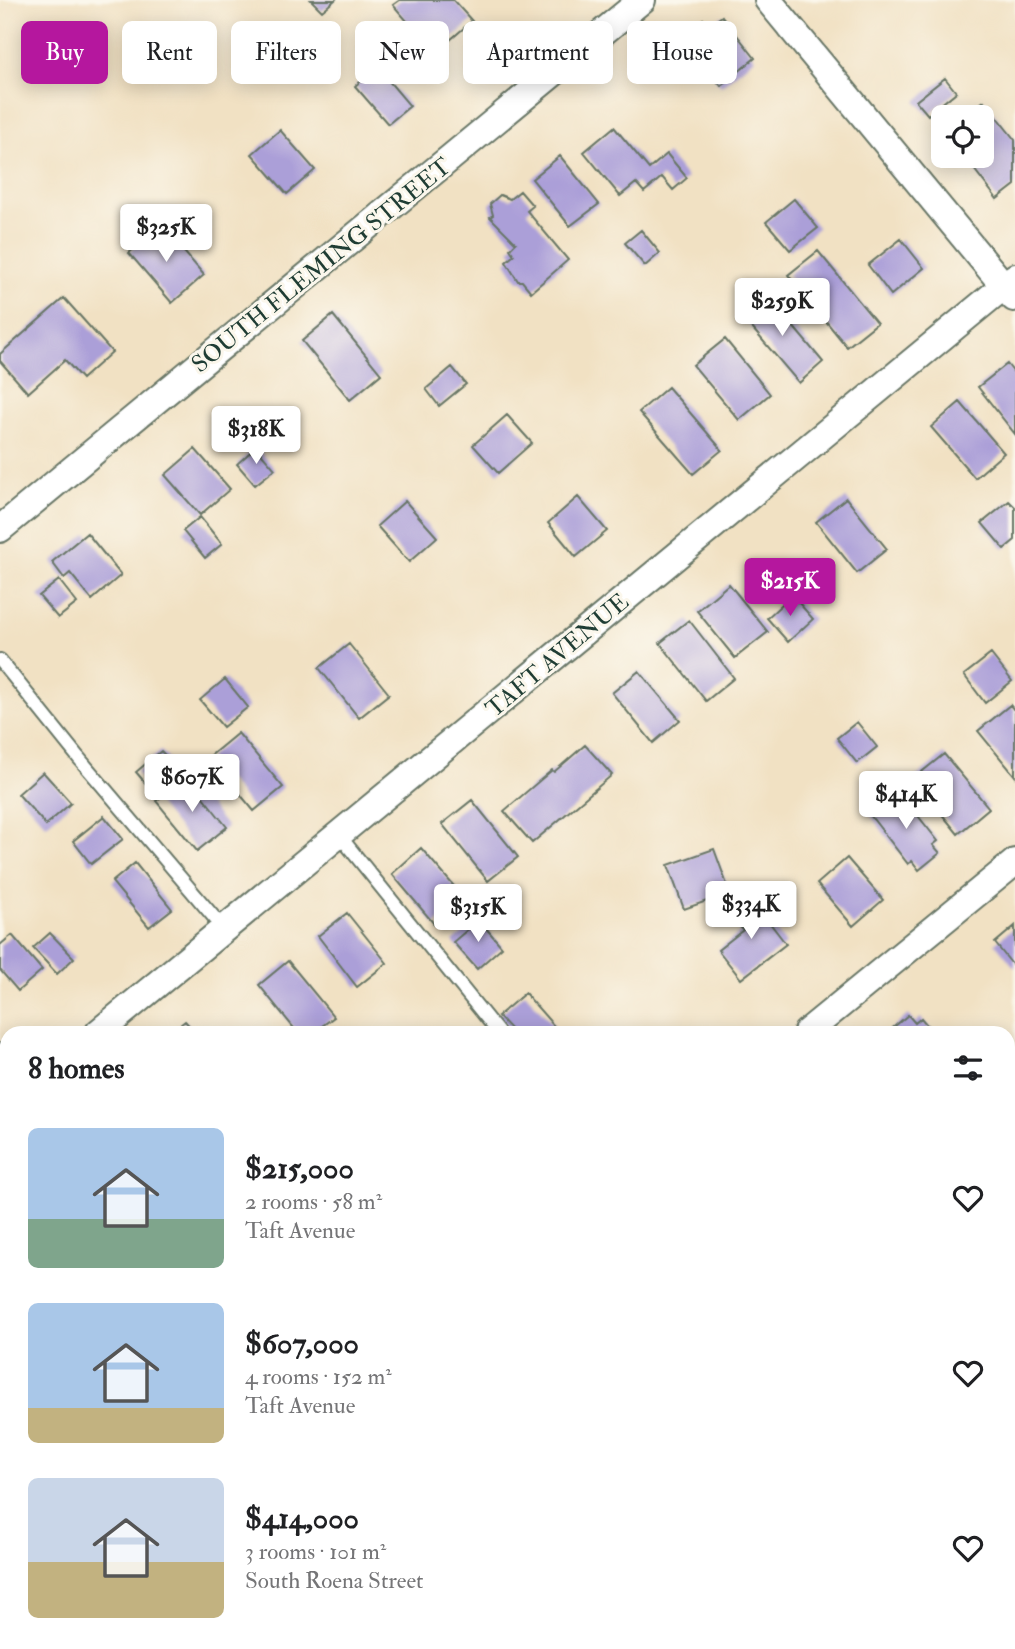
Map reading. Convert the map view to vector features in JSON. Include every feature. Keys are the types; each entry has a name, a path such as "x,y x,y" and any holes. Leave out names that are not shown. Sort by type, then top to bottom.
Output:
{"street":[{"name":"SOUTH FLEMING STREET","path":"0,529 642,0"},
{"path":"768,0 1011,288"},
{"name":"TAFT AVENUE","path":"106,1026 1011,288"},
{"path":"814,1026 1015,862"}],"lane":[{"path":"0,660 78,757 224,929"},
{"path":"339,835 493,1026"}],"building":[{"path":"311,0 335,0 322,11"},
{"path":"400,0 453,0 472,21 463,21 463,29 449,41 449,21 407,21 393,5"},
{"path":"737,35 755,58 737,73"},
{"path":"945,78 956,92 940,105 931,105 931,113 928,115 916,101"},
{"path":"391,84 410,106 388,124 355,86"},
{"path":"994,114 1015,140 1015,185 997,199 974,169 994,168"},
{"path":"614,127 649,169 667,154 687,178 673,190 662,177 644,192 636,183 620,196 584,152"},
{"path":"280,130 315,170 287,194 252,154"},
{"path":"560,156 599,204 570,226 532,179"},
{"path":"520,191 533,206 527,211 568,260 531,292 522,281 518,281 506,262 514,255 510,249 516,243 490,217 493,215 490,204 500,195 510,199"},
{"path":"794,199 818,228 790,250 766,222"},
{"path":"161,225 204,275 172,303 129,253"},
{"path":"641,230 660,253 645,266 625,243"},
{"path":"901,239 924,268 891,295 868,265"},
{"path":"818,251 877,323 847,347 788,275"},
{"path":"766,294 823,362 799,383 741,315"},
{"path":"64,298 112,352 82,379 65,360 28,393 0,361 0,354"},
{"path":"333,315 381,374 350,400 302,341"},
{"path":"725,339 770,394 739,420 693,365"},
{"path":"1007,364 1015,374 1015,434 978,387"},
{"path":"452,367 466,384 439,406 426,389"},
{"path":"668,387 722,450 693,474 639,412"},
{"path":"960,402 1004,453 975,478 931,427"},
{"path":"507,415 532,443 498,473 473,445"},
{"path":"256,447 275,469 255,485 237,464"},
{"path":"195,449 230,489 200,515 165,475"},
{"path":"578,497 607,531 576,557 548,523"},
{"path":"846,498 887,549 857,573 816,522"},
{"path":"405,501 437,537 409,562 377,526"},
{"path":"1009,501 1015,507 1015,540 1004,549 982,523"},
{"path":"200,517 222,544 205,558 183,531"},
{"path":"87,533 121,575 92,600 70,573 64,578 52,562"},
{"path":"59,580 77,603 58,618 39,596"},
{"path":"729,584 768,632 735,658 697,611"},
{"path":"792,595 813,619 788,642 767,618"},
{"path":"689,620 734,678 706,701 660,643"},
{"path":"349,644 389,694 359,718 319,668"},
{"path":"991,654 1012,681 985,703 964,675"},
{"path":"639,671 680,720 653,743 612,693"},
{"path":"225,679 248,707 223,727 200,700"},
{"path":"1010,705 1015,711 1015,776 978,731"},
{"path":"857,722 877,747 857,763 837,738"},
{"path":"238,733 283,787 254,811 209,757"},
{"path":"585,745 612,775 532,843 504,811"},
{"path":"161,751 179,770 153,792 136,772"},
{"path":"944,754 989,808 958,834 913,779"},
{"path":"43,772 71,803 46,825 18,794"},
{"path":"187,777 227,827 197,851 156,801"},
{"path":"899,792 938,841 933,845 940,853 919,870 912,861 908,864 870,815"},
{"path":"472,800 518,857 488,881 442,824"},
{"path":"104,816 123,839 91,864 73,841"},
{"path":"421,848 465,899 435,925 392,874"},
{"path":"714,849 730,893 684,909 668,865"},
{"path":"847,858 883,900 853,926 817,884"},
{"path":"135,863 172,909 149,927 112,882"},
{"path":"753,901 786,944 741,979 718,950 743,930 732,917"},
{"path":"347,913 387,963 357,987 318,936"},
{"path":"479,920 502,947 477,969 453,942"},
{"path":"1015,926 1015,968 995,943"},
{"path":"50,933 74,958 57,974 33,948"},
{"path":"12,935 42,970 18,991 0,970 0,945"},
{"path":"288,961 334,1017 322,1026 292,1026 259,985"},
{"path":"525,993 554,1026 507,1026 498,1016"},
{"path":"908,1015 915,1023 921,1018 928,1026 895,1026"}]}
